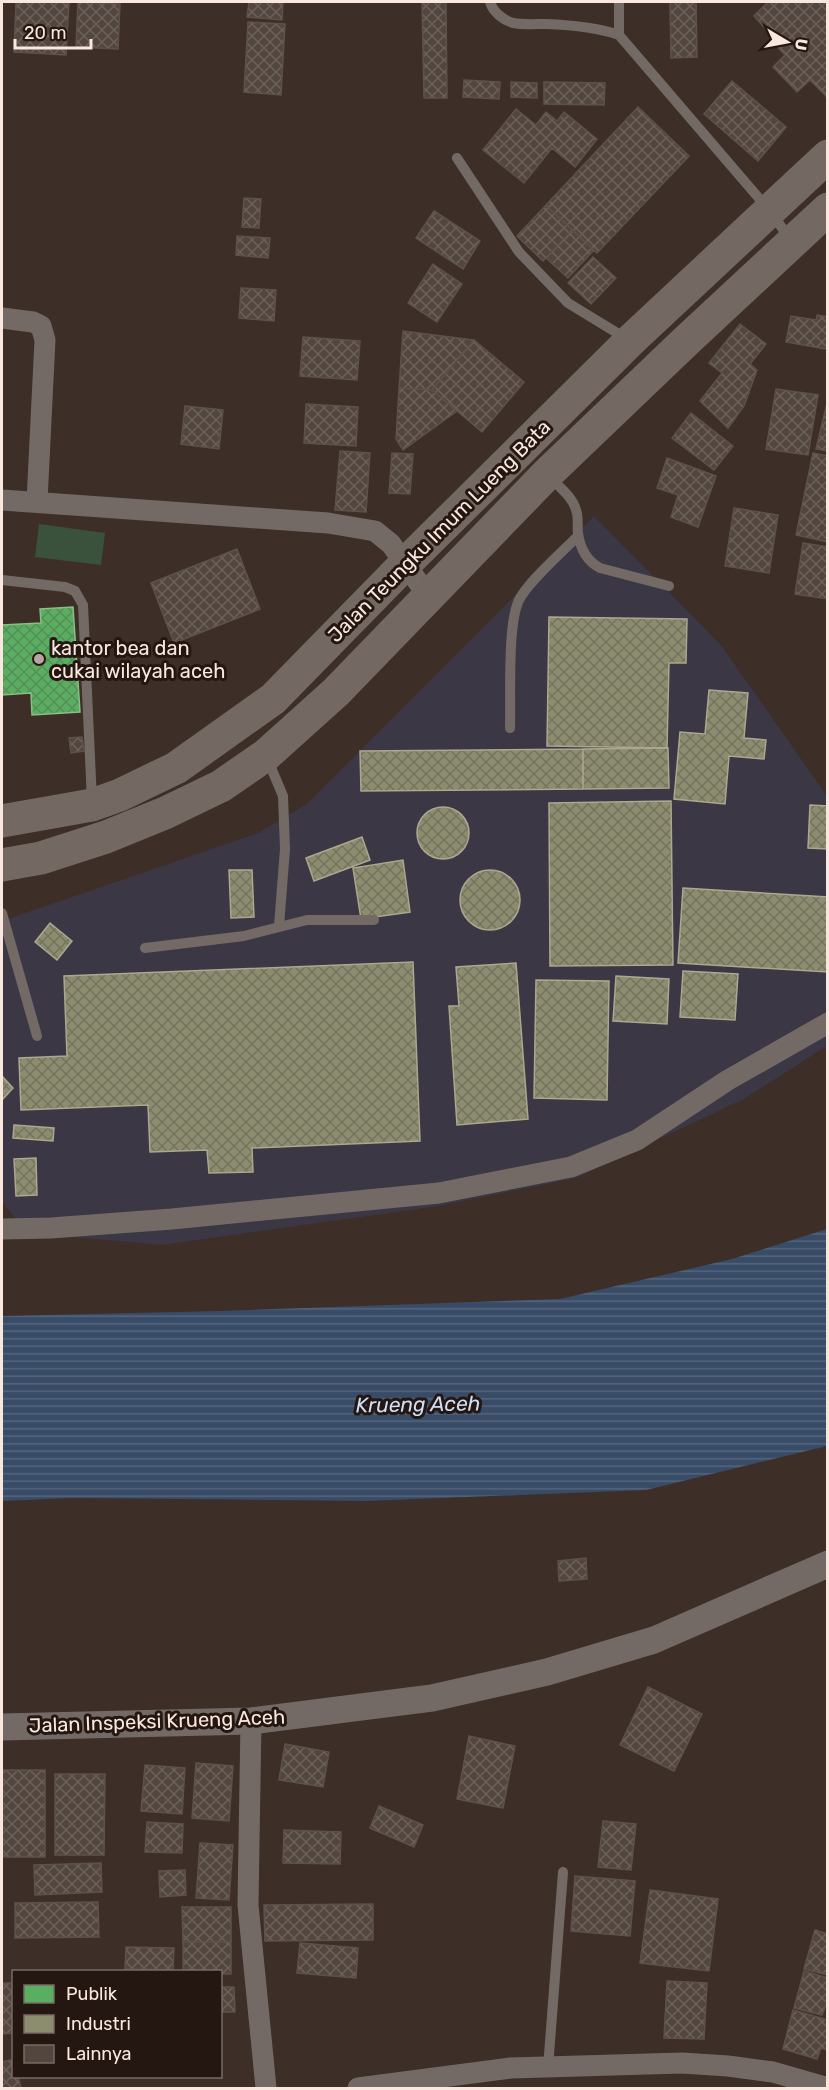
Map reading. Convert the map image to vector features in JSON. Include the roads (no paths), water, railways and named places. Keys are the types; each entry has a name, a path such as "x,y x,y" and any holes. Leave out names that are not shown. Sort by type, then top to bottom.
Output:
{"highway":[{"name":"Jalan Teungku Imum Lueng Bata","path":"2,821 92,805 120,795 176,768 273,699 406,563 630,341 828,156"},
{"name":"Jalan Teungku Imum Lueng Bata","path":"2,865 41,858 106,837 165,813 221,786 266,755 336,692 547,474 828,209"}],"street":[{"path":"2,318 33,322 41,326 45,340 37,501"},
{"path":"2,500 328,522 375,531 391,544 428,596"},
{"path":"2,1229 51,1228 172,1219 439,1193 571,1167 637,1140 728,1080 828,1023"},
{"name":"Jalan Inspeksi Krueng Aceh","path":"2,1727 251,1721 432,1698 547,1672 654,1640 828,1564"},
{"path":"251,1721 248,1905 266,2088"},
{"path":"358,2088 511,2068 682,2063 773,2072 828,2088"}],"lane":[{"path":"490,2 492,8 502,18 514,23 575,25 619,35 769,210 792,242"},
{"path":"619,2 619,35"},
{"path":"457,158 519,252 568,303 630,341"},
{"path":"547,474 572,501 577,510 578,536 586,558 600,568 669,586"},
{"path":"510,728 512,632 516,609 526,590 578,536"},
{"path":"2,580 65,587 75,591 83,604 92,805"},
{"path":"266,755 283,796 285,849 279,926"},
{"path":"2,914 37,1036"},
{"path":"146,948 244,936 307,920 374,920"},
{"path":"548,2068 563,1872"}],"water":[{"name":"Krueng Aceh","path":"827,1229 827,1446 646,1490 367,1501 72,1498 2,1501 2,1316 560,1299 732,1259"}],"place":[{"name":"kantor bea dan cukai wilayah aceh","path":"39,659"}]}
